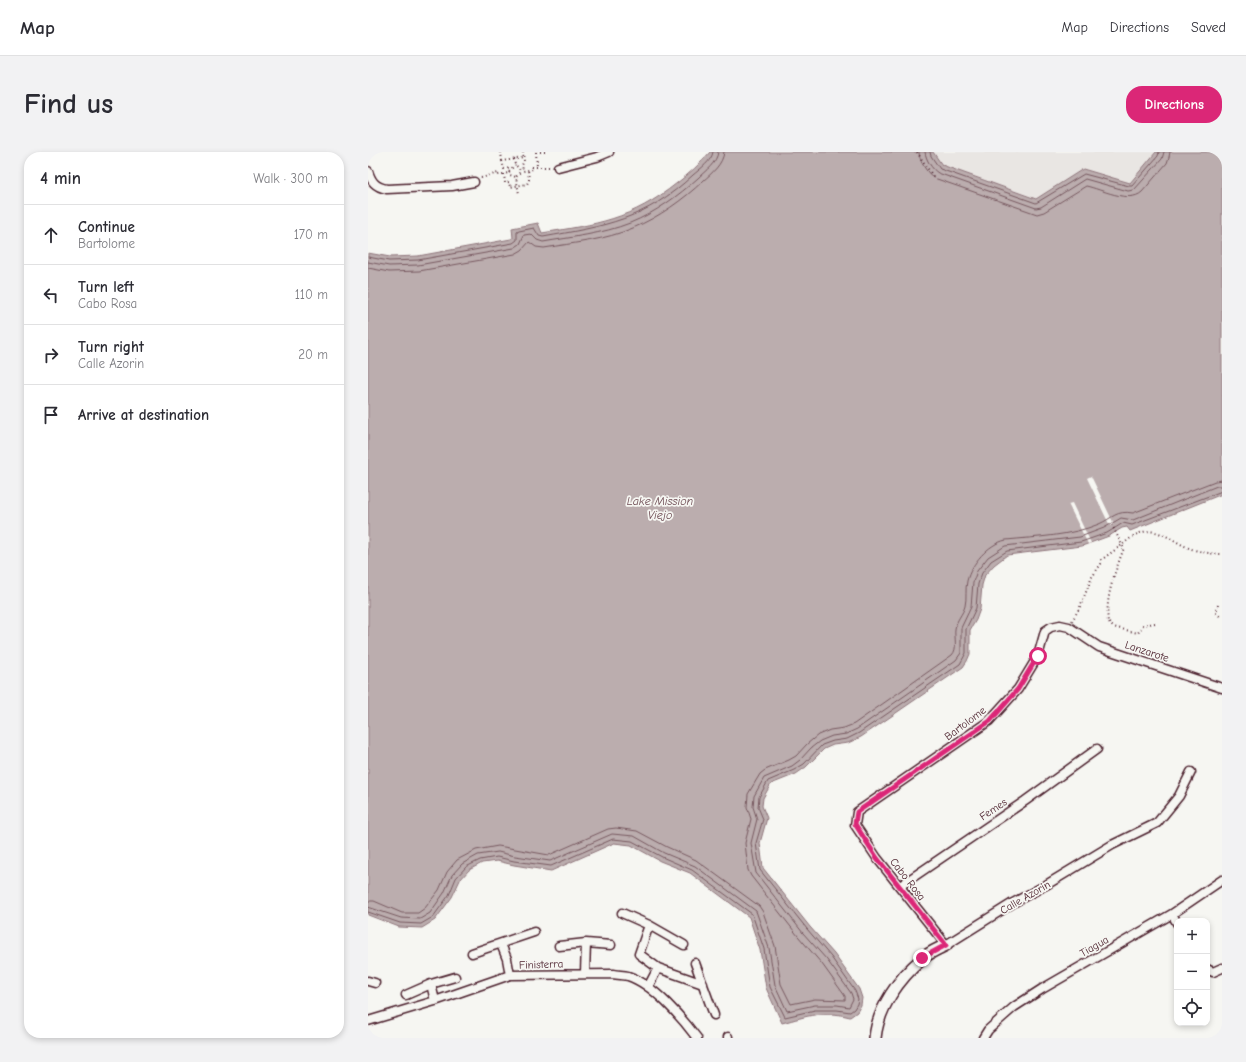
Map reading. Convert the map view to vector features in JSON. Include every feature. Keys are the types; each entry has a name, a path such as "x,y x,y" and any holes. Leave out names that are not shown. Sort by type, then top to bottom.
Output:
{"street":[{"path":"558,167 597,157 609,152"},
{"path":"368,171 373,183 387,189 452,186 474,182"},
{"name":"Bartolome","path":"855,824 857,812 990,721 1018,689 1034,663 1038,656 1045,631 1051,627 1060,625 1069,627"},
{"name":"Lanzarote","path":"1069,627 1099,647 1222,688"},
{"name":"Femes","path":"900,886 1025,801 1097,749"},
{"name":"Calle Azorin","path":"875,1038 877,1027 888,1001 900,982 922,958 1112,845 1157,823 1179,796 1191,772"},
{"name":"Cabo Rosa","path":"855,824 877,858 946,945"},
{"name":"Tiagua","path":"983,1038 988,1030 1014,1008 1042,989 1172,914 1222,880"},
{"path":"622,913 649,925 684,945"},
{"path":"1172,914 1174,918"},
{"path":"649,925 639,954 658,968 703,984"},
{"path":"472,953 534,932"},
{"path":"585,973 586,943"},
{"path":"559,946 586,943 611,945"},
{"path":"501,944 507,959 510,975"},
{"path":"695,963 714,1014"},
{"path":"648,987 658,968"},
{"path":"1210,970 1213,972 1222,968"},
{"name":"Finisterra","path":"368,1021 435,1001 510,975 585,973 613,974 630,976 648,987 670,1006 697,1038"},
{"path":"406,995 431,984 455,977"},
{"path":"431,984 435,1001"}],"path":[{"path":"501,152 504,168 508,168 510,175 516,177"},
{"path":"522,171 524,161 523,152"},
{"path":"536,152 537,167"},
{"path":"540,152 548,153"},
{"path":"917,152 934,178"},
{"path":"502,161 524,158"},
{"path":"514,159 515,165 522,171"},
{"path":"474,182 490,174 498,173 498,175 509,172 515,165"},
{"path":"516,177 522,171 533,170 532,167 558,167"},
{"path":"504,174 505,183 510,182 510,187 527,184 529,180 528,170"},
{"path":"516,177 519,194"},
{"path":"1112,525 1124,548 1109,599 1108,622 1113,627 1138,633 1143,625 1155,623"},
{"path":"1069,627 1080,607 1092,577 1101,564 1101,560 1130,538 1143,532 1153,531 1194,550 1213,554 1222,554"},
{"path":"1218,605 1216,613 1222,618"}],"shaded area":[{"path":"933,152 1156,152 1130,183 1083,169 1037,199 942,165"}],"water":[{"name":"Lake Mission Viejo","path":"710,152 933,152 942,165 1036,199 1083,169 1130,183 1156,152 1222,152 1222,494 1130,531 1127,527 1122,528 1109,536 1082,546 1007,555 994,565 985,575 982,585 980,609 970,630 970,654 963,667 861,737 848,743 833,745 824,749 806,767 796,774 771,784 763,798 762,806 767,818 760,843 763,868 810,927 834,954 859,989 862,998 861,1005 857,1012 850,1017 823,1014 808,1016 782,1023 766,988 760,950 749,917 690,873 660,861 631,845 614,843 551,871 497,861 482,863 469,870 460,880 452,897 435,920 422,928 399,927 368,915 368,253 390,257 418,256 511,239 513,238 512,228 538,223 542,233 597,223 629,213 660,195 681,180"}],"pier":[{"path":"1091,476 1114,524 1110,526 1087,478"},
{"path":"1072,503 1091,543 1088,544 1068,504"}],"route":[{"path":"922,958 946,945 877,858 855,824 857,812 990,721 1018,689 1038,656"}]}
